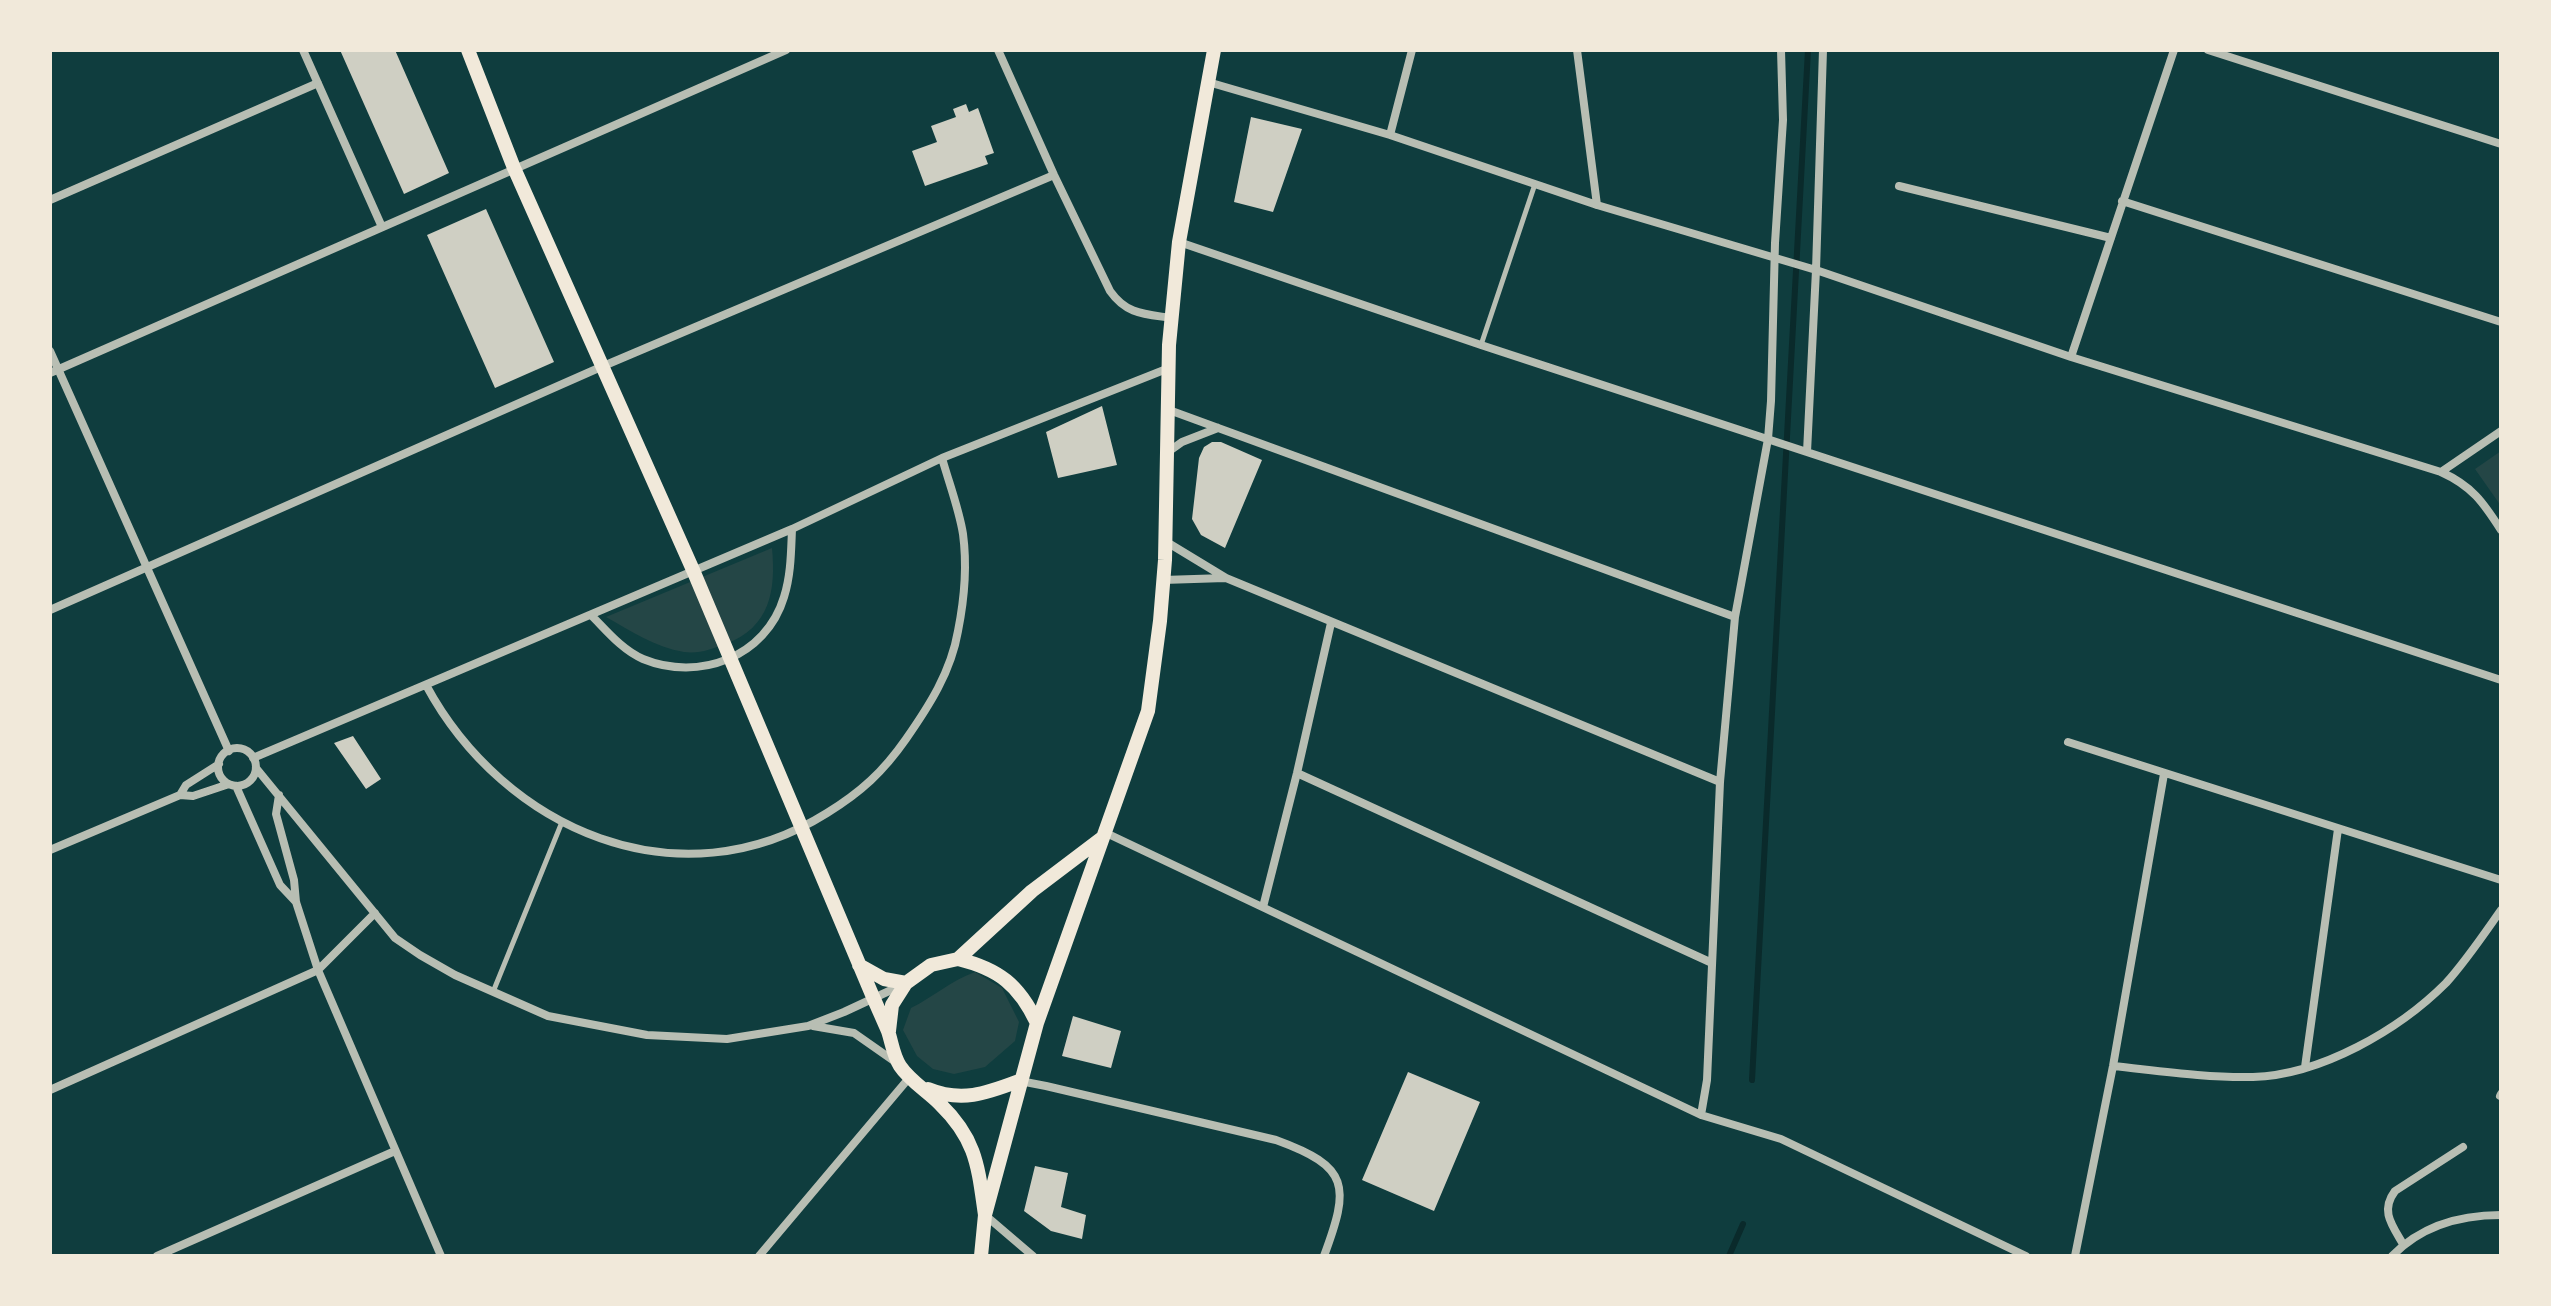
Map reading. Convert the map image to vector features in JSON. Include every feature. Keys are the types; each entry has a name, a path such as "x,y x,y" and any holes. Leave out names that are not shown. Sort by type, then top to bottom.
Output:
{"main road":[{"path":"468,50 514,168 693,570 889,1034 892,1050 899,1065 957,1123 971,1143 978,1166 985,1215"},
{"path":"981,1256 985,1215 1019,1081 1148,711 1163,580 1169,367 1179,242 1214,50"},
{"path":"958,959 1032,891 1103,835"},
{"path":"889,1034 892,1005 906,983 931,965 958,959 998,973 1014,987 1037,1023"},
{"path":"859,965 884,979 906,983"},
{"path":"915,1082 940,1094 961,1097 982,1095 1019,1081"}],"street":[{"path":"303,50 382,227"},
{"path":"54,371 786,50"},
{"path":"998,50 1110,291 1118,302 1137,313 1172,318"},
{"path":"1390,135 1412,50"},
{"path":"1577,50 1597,205"},
{"path":"1701,1115 1707,1080 1720,782 1735,617 1771,440 1775,258 1783,120 1781,50"},
{"path":"1803,450 1816,270 1823,50"},
{"path":"2071,357 2174,50"},
{"path":"2208,50 2501,144"},
{"path":"1208,82 1390,135 1597,205 1816,270 2071,357 2441,472 2468,486 2501,530"},
{"path":"50,200 318,83"},
{"path":"50,610 601,367 1054,175"},
{"path":"1899,186 2111,238"},
{"path":"2122,201 2501,322"},
{"path":"1179,242 1481,345 2501,680"},
{"path":"50,351 54,371 147,567 229,751"},
{"path":"255,763 426,685 792,529 942,458 1169,367"},
{"path":"1169,410 1735,617"},
{"path":"1168,452 1182,442 1218,428"},
{"path":"2441,472 2501,431"},
{"path":"426,685 441,713 490,772 524,800 562,822 597,837 638,849 681,855 732,851 802,829 859,793 888,764 942,686 958,632 964,573 963,534 942,458"},
{"path":"591,615 617,641 641,658 693,669 730,660 761,636 784,598 790,569 792,529"},
{"path":"1165,541 1226,578 1720,782"},
{"path":"1163,580 1226,578"},
{"path":"1263,907 1331,623"},
{"path":"2068,742 2501,880"},
{"path":"296,902 280,885 232,785 221,776 219,764 229,751 242,749 255,763 395,938 455,975 548,1016 647,1035 727,1039 808,1026 906,983"},
{"path":"50,850 180,795 193,796 232,785 242,786 252,779 255,763"},
{"path":"180,795 186,785 219,764"},
{"path":"1297,773 1712,963"},
{"path":"2075,1256 2113,1066 2164,774"},
{"path":"279,795 276,814 294,880 296,902 318,970 441,1256"},
{"path":"2305,1067 2338,829"},
{"path":"1103,835 1263,907 1701,1115 1781,1139 2026,1256"},
{"path":"2113,1066 2201,1076 2256,1077 2305,1067 2371,1040 2416,1009 2447,981 2501,910"},
{"path":"50,1090 318,970 375,913"},
{"path":"808,1026 854,1033 899,1065"},
{"path":"1019,1081 1276,1140 1310,1154 1333,1172 1340,1186 1338,1218 1324,1256"},
{"path":"759,1256 915,1082"},
{"path":"2403,1244 2388,1218 2386,1207 2389,1199 2395,1191 2463,1147"},
{"path":"157,1256 395,1151"},
{"path":"985,1215 1033,1256"},
{"path":"2392,1256 2403,1244 2438,1224 2473,1215 2501,1215"}],"lane":[{"path":"1481,345 1535,184"},
{"path":"493,992 562,822"}],"shaded area":[{"path":"2501,451 2501,506 2475,469"},
{"path":"772,548 773,579 767,606 752,628 726,644 705,651 673,650 606,617"},
{"path":"975,972 1002,988 1019,1022 1015,1041 985,1067 954,1074 933,1069 917,1056 903,1030 911,1008"}],"building":[{"path":"340,50 395,50 449,173 404,194"},
{"path":"966,104 969,112 978,108 994,153 985,156 988,164 925,186 912,151 937,142 931,126 956,117 953,109"},
{"path":"1251,117 1302,129 1273,212 1234,202"},
{"path":"486,209 554,362 495,388 427,235"},
{"path":"1102,406 1117,465 1058,478 1046,432"},
{"path":"1212,442 1221,442 1262,460 1225,548 1201,535 1192,519 1199,458 1204,447"},
{"path":"353,736 381,779 366,789 334,743"},
{"path":"1073,1016 1121,1031 1111,1068 1062,1056"},
{"path":"1408,1072 1480,1102 1434,1211 1362,1180"},
{"path":"1035,1166 1068,1173 1061,1207 1086,1215 1082,1239 1051,1231 1024,1211"}],"waterway":[{"path":"1752,1080 1808,50"},
{"path":"1729,1256 1743,1224"}]}
